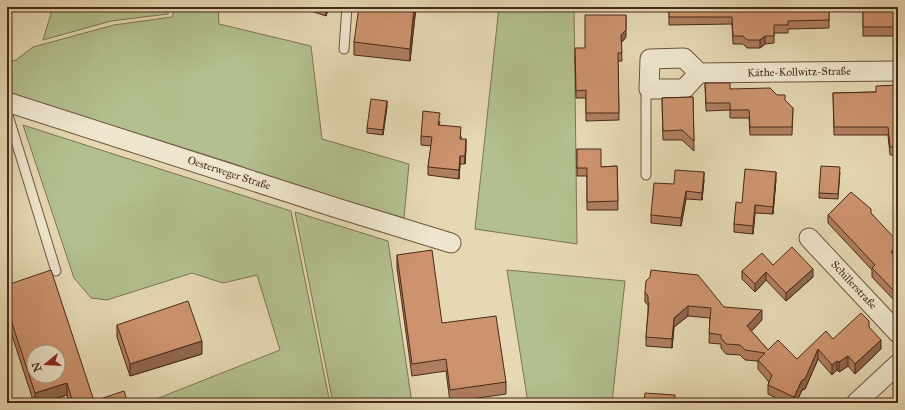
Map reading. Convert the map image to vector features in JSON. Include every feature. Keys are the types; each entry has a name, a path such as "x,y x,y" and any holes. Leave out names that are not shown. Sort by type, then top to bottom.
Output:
{"street":[{"path":"684,58 699,73 684,89 649,89 650,59 684,58"},
{"name":"Käthe-Kollwitz-Straße","path":"699,73 898,71"},
{"name":"Oesterweger Straße","path":"7,102 451,243"},
{"name":"Schillerstraße","path":"809,238 898,332"},
{"path":"856,403 898,364"}],"lane":[{"path":"344,49 347,7"},
{"path":"646,175 646,97 649,89"},
{"path":"7,112 56,271"}],"green space":[{"path":"53,7 169,7 168,14 111,21 43,40"},
{"path":"175,7 218,7 219,24 311,46 322,139 409,164 404,218 291,185 235,164 7,93 7,62 16,60 33,47 114,25 172,17"},
{"path":"499,7 574,7 577,244 475,229"},
{"path":"23,125 291,211 330,403 146,403 280,350 257,275 223,283 192,273 107,300 91,298 74,278"},
{"path":"295,212 388,241 412,403 333,403"},
{"path":"507,270 625,281 612,403 528,403"}],"building":[{"path":"359,7 414,7 410,49 354,42"},
{"path":"669,7 829,7 829,20 788,21 788,25 774,25 774,36 765,36 760,40 747,40 743,36 733,36 732,17 669,17"},
{"path":"863,7 898,7 898,27 863,27"},
{"path":"585,15 626,15 626,30 621,35 622,53 618,53 619,113 586,113 586,90 576,91 575,48 585,48"},
{"path":"705,83 730,83 730,89 770,88 777,95 785,95 785,100 793,108 792,127 750,127 749,110 730,110 730,103 706,103"},
{"path":"898,85 898,147 890,147 888,127 834,127 833,93 876,92 876,86"},
{"path":"693,97 694,141 682,130 663,131 662,98"},
{"path":"371,99 387,101 383,130 367,128"},
{"path":"423,111 440,113 438,125 461,127 460,139 466,139 465,156 460,156 459,170 428,167 432,137 421,136"},
{"path":"577,149 601,149 601,167 617,166 618,201 587,202 587,168 577,168"},
{"path":"821,166 840,167 838,194 819,193"},
{"path":"745,169 776,172 773,207 755,205 753,226 734,224 736,202 742,203"},
{"path":"675,170 704,172 702,193 686,191 681,218 651,215 654,183 674,184"},
{"path":"851,192 871,209 871,213 898,242 898,245 891,252 898,260 898,287 894,291 872,268 875,265 828,215"},
{"path":"792,247 813,269 786,293 766,272 755,284 742,271 762,253 773,265"},
{"path":"432,250 442,323 496,316 506,382 450,390 446,359 412,364 397,255"},
{"path":"51,270 94,401 124,391 128,403 73,403 66,383 66,344 26,344 26,366 7,308 7,285"},
{"path":"651,270 698,275 724,307 762,310 747,326 768,350 778,340 797,359 826,331 833,339 861,313 869,321 869,327 881,340 855,364 848,356 832,365 818,349 805,379 802,380 794,397 768,385 772,375 758,360 765,353 745,350 740,345 726,344 721,338 721,335 709,333 711,308 688,306 674,318 672,339 646,337 649,303 648,296 645,292 646,281 650,277"},
{"path":"188,301 202,341 130,364 117,325"},
{"path":"32,384 64,384 35,393"},
{"path":"645,393 675,395 675,403 644,403"}]}
